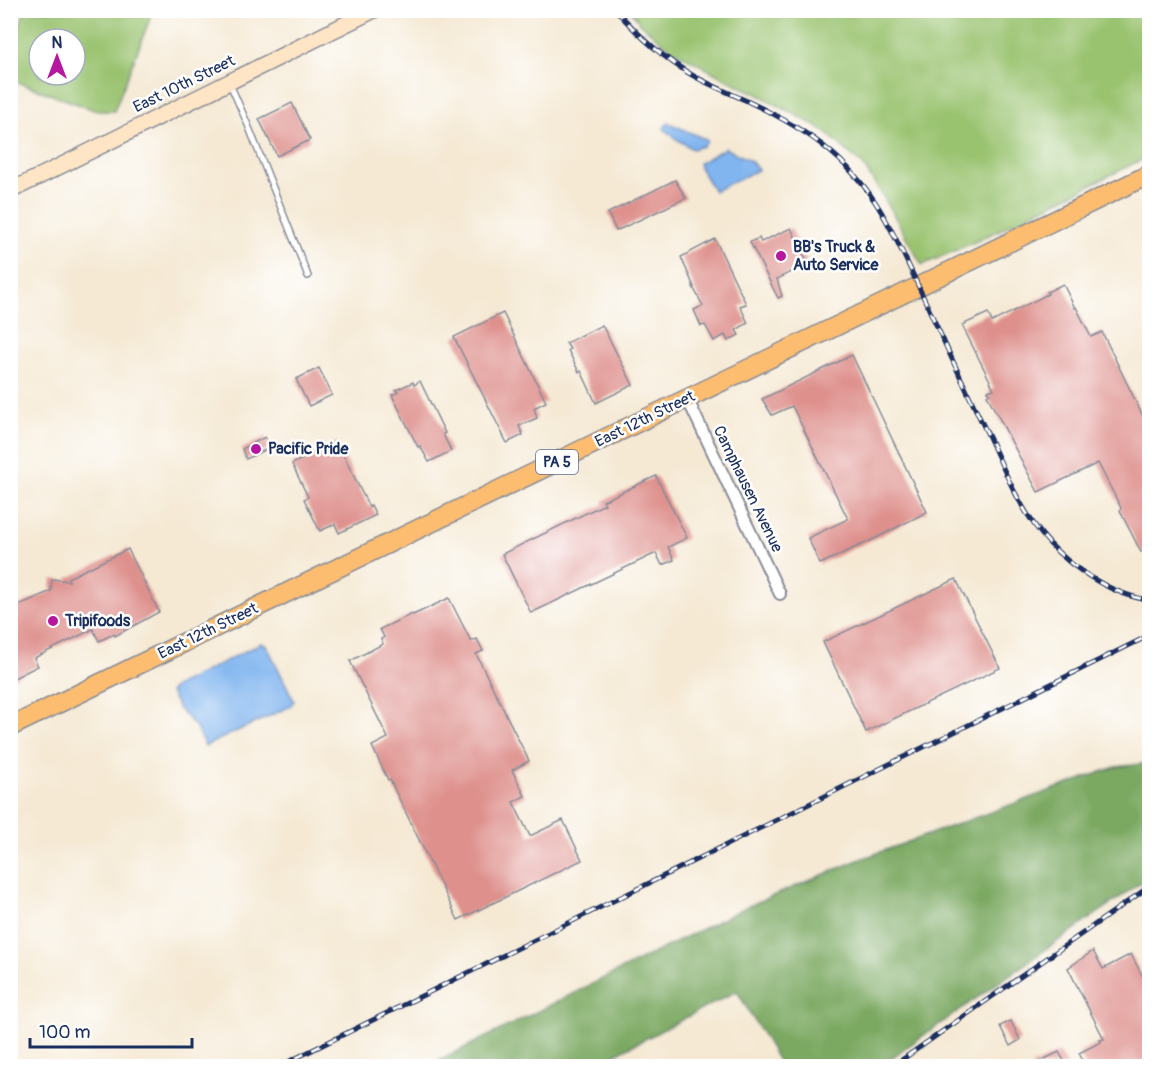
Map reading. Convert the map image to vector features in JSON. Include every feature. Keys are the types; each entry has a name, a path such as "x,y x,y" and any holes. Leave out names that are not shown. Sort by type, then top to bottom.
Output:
{"main road":[{"name":"East 12th Street","path":"10,727 1149,174"}],"street":[{"name":"East 10th Street","path":"12,185 374,10"},
{"name":"Camphausen Avenue","path":"687,398 780,594"}],"lane":[{"path":"229,82 308,276"}],"green space":[{"path":"24,11 151,11 114,111 97,111 30,87 87,87 87,27 27,27 27,86 11,80 11,59"},
{"path":"631,11 1149,11 1149,156 977,241 922,265 863,165 823,130 671,49 640,23"},
{"path":"1149,763 1149,877 880,1066 781,1066 737,991 593,1066 428,1066 744,908 858,860 1115,767"}],"water":[{"path":"669,123 707,142 703,146 692,149 664,129"},
{"path":"725,148 751,161 758,170 714,191 699,163"},
{"path":"261,643 267,646 294,701 289,707 205,746 195,726 178,708 170,692 174,687"}],"building":[{"path":"292,103 310,140 277,156 259,119"},
{"path":"675,180 686,198 616,231 608,213"},
{"path":"791,228 808,264 777,279 782,296 778,298 750,242 759,238 761,242"},
{"path":"715,239 746,304 740,306 748,323 736,330 739,335 728,341 725,335 714,341 705,325 701,326 694,310 703,306 681,257"},
{"path":"1063,284 1091,337 1102,332 1149,429 1149,549 1141,552 1098,463 1038,492 987,395 990,394 988,391 994,389 962,325 988,313 992,322"},
{"path":"503,313 546,402 534,408 537,418 519,426 523,435 507,443 454,337"},
{"path":"602,325 633,385 596,403 566,343"},
{"path":"852,355 927,512 820,564 808,538 848,519 792,406 772,415 762,399"},
{"path":"319,368 332,395 309,406 296,379"},
{"path":"420,381 445,433 443,434 451,451 429,462 420,446 418,447 392,395 398,392 396,390"},
{"path":"265,437 270,448 246,459 242,449"},
{"path":"337,442 369,507 371,505 376,515 339,533 335,524 320,531 304,499 308,497 292,464"},
{"path":"656,476 687,538 668,547 674,560 662,565 656,553 531,613 502,554 605,504 603,501"},
{"path":"128,549 159,612 115,636 114,634 99,641 93,629 34,658 38,666 10,680 10,609 51,591 52,579 69,581 68,578"},
{"path":"956,579 1000,668 866,732 823,642"},
{"path":"449,598 471,641 477,639 483,651 476,654 529,761 512,770 525,796 513,802 530,836 563,820 582,860 458,920 372,746 388,738 350,661 383,644 381,639 384,637 380,629"},
{"path":"1093,951 1103,969 1131,954 1149,989 1149,1066 1086,1066 1079,1053 1104,1039 1068,968"},
{"path":"1011,1021 1020,1040 1010,1046 1000,1026"},
{"path":"1059,1052 1067,1066 1030,1066"}],"railway":[{"path":"616,10 651,46 681,68 704,82 786,121 822,145 855,175 869,193 893,233 1008,479 1030,519 1059,553 1095,580 1122,593 1150,600"},
{"path":"280,1066 1150,635"},
{"path":"893,1066 1150,886"}],"place":[{"name":"BB's Truck & Auto Service","path":"781,256"},
{"name":"Pacific Pride","path":"256,449"},
{"name":"Tripifoods","path":"53,621"}]}
